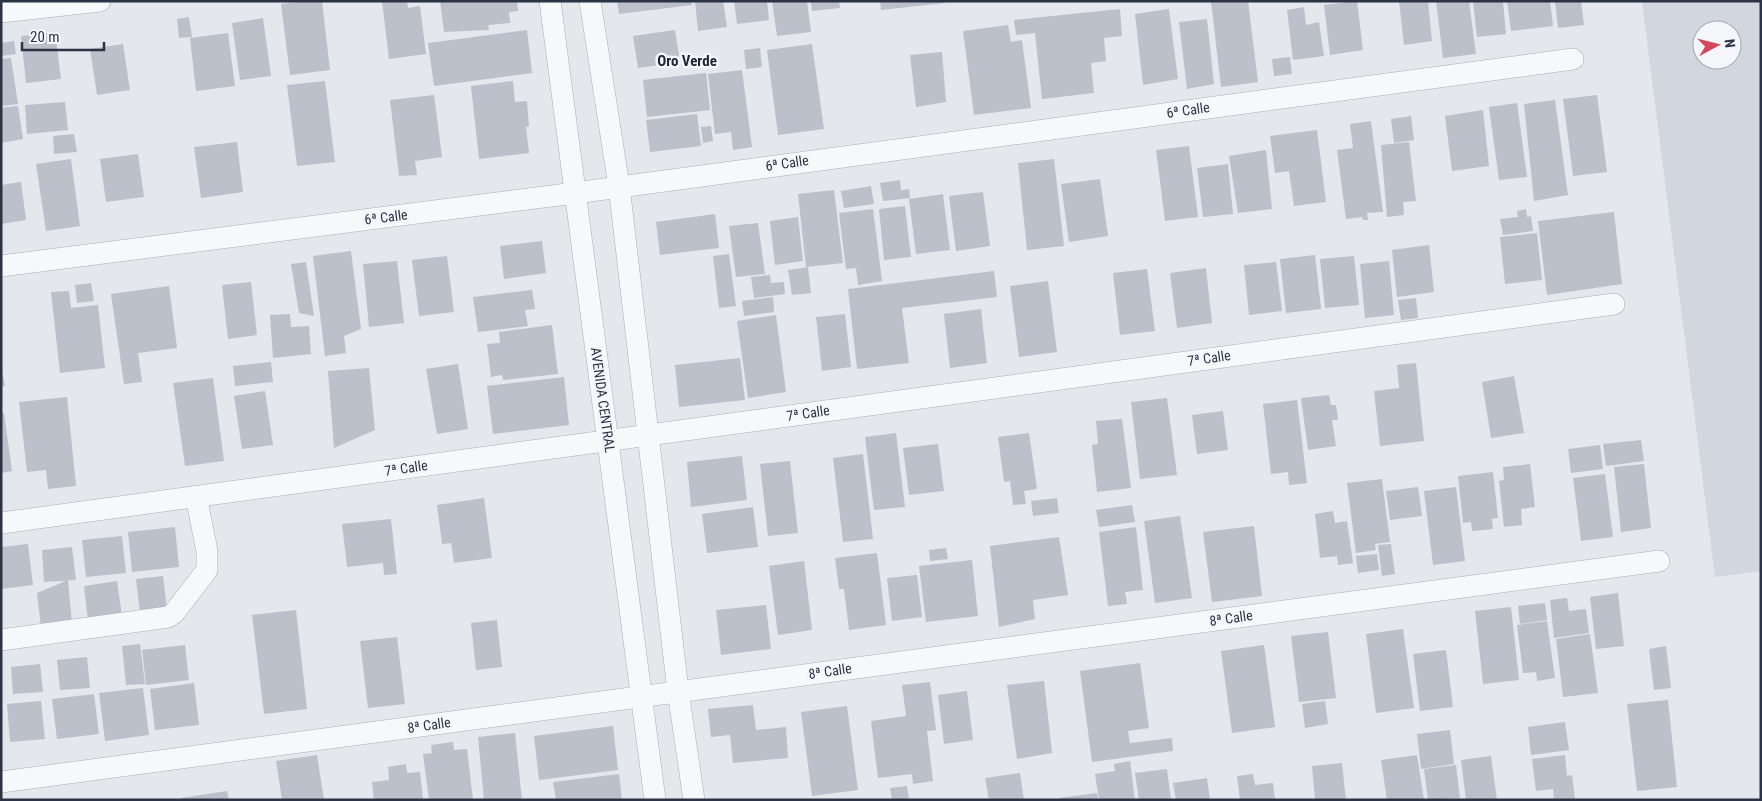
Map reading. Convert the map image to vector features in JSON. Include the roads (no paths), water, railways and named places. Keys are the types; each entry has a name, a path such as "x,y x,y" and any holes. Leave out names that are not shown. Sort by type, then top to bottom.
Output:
{"street":[{"path":"1,12 100,1"},
{"name":"AVENIDA CENTRAL","path":"550,1 655,800"},
{"path":"590,1 619,186 678,691 694,800"},
{"name":"6ª Calle","path":"1,266 575,192 1572,59"},
{"name":"7ª Calle","path":"1,523 1614,304"},
{"path":"1,640 168,617 174,613 207,570 207,551 196,496"},
{"name":"8ª Calle","path":"1,782 1659,561"}],"district":[{"name":"Oro Verde","path":"687,61"}]}
